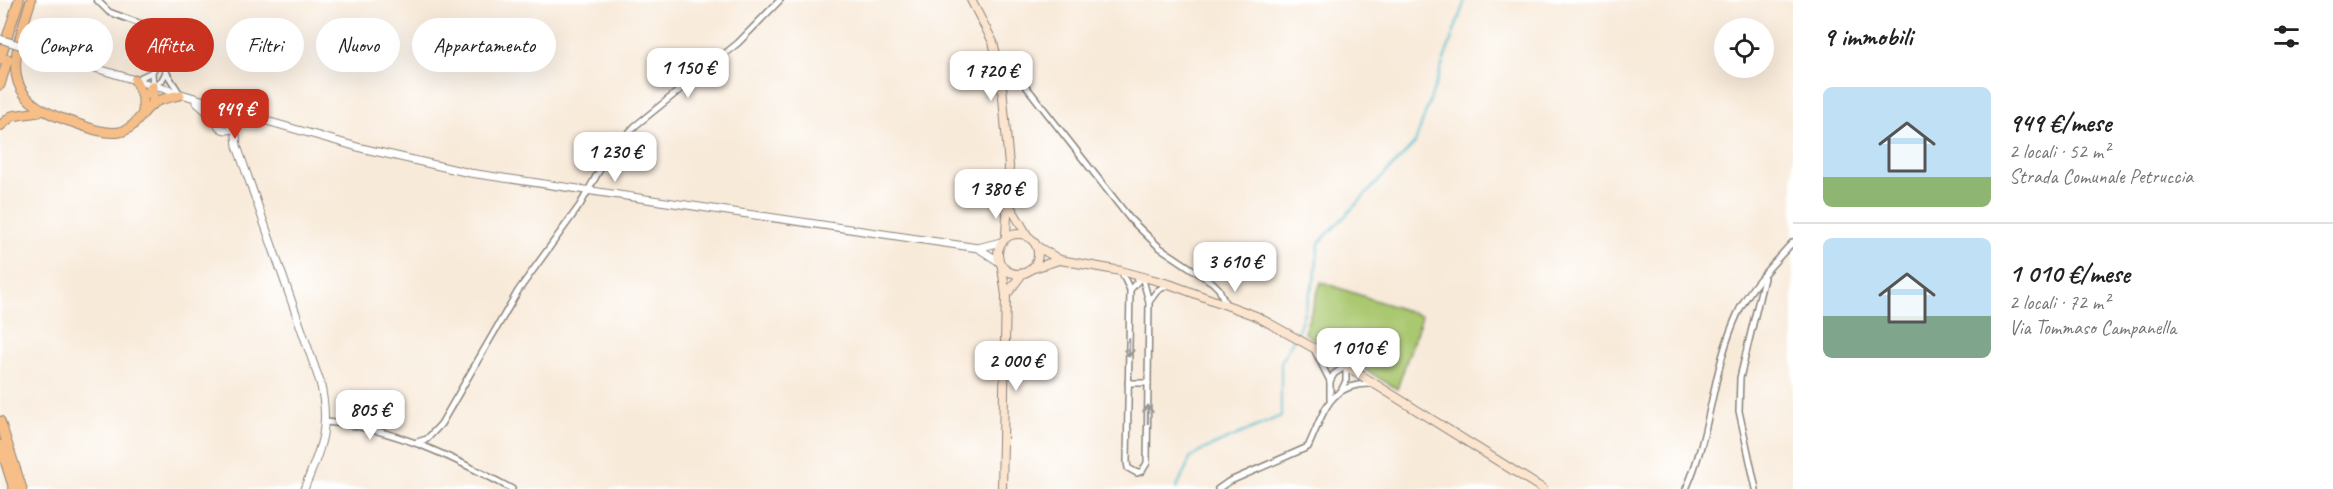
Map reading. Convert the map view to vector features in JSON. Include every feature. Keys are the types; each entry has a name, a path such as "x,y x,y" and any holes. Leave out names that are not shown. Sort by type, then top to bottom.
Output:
{"highway":[{"path":"0,59 18,0"},
{"path":"0,85 26,0"},
{"path":"31,0 10,77 19,98 39,112 106,132 118,132 129,129 153,103 180,95"},
{"path":"135,80 143,97 143,113"},
{"path":"143,97 153,86"},
{"path":"153,86 153,103"},
{"path":"0,126 12,116 39,112"},
{"path":"0,421 22,489"},
{"path":"0,445 14,489"}],"main road":[{"path":"971,0 993,42 998,58 1009,166 1010,205 1004,239 998,251 1006,295 1002,489"},
{"path":"1010,205 1026,235 1038,247 1060,260 1142,276 1225,303 1312,346 1543,489"},
{"path":"1004,239 1016,233 1026,235"},
{"path":"1034,268 1038,257 1038,247"},
{"path":"1006,295 1012,283 1022,274 1060,260"},
{"path":"1000,264 1008,272 1022,274"}],"street":[{"path":"97,0 109,12 125,18"},
{"path":"417,442 426,439 441,424 518,291 580,206 608,155 635,126 738,43 780,0"},
{"path":"0,39 253,117 420,162 587,191 978,248 1004,239"},
{"path":"998,58 1014,72 1130,219 1159,247 1213,283 1225,303"},
{"path":"135,80 152,72 153,86"},
{"path":"153,86 162,80 166,72"},
{"path":"166,72 180,95"},
{"path":"192,99 216,120 237,147"},
{"path":"216,120 219,112 231,110"},
{"path":"231,110 236,123 237,147 320,382 326,422 320,449 304,489"},
{"path":"222,128 253,117"},
{"path":"1686,489 1698,458 1729,336 1746,298 1793,242"},
{"path":"978,248 1000,264"},
{"path":"1121,271 1130,290 1127,462 1128,468 1137,473 1142,471 1147,463 1149,302 1142,276"},
{"path":"1756,489 1739,411 1740,378 1765,273"},
{"path":"1130,290 1142,276"},
{"path":"1149,302 1157,291 1169,284"},
{"path":"1312,346 1330,381 1330,401"},
{"path":"1330,381 1334,374 1346,366"},
{"path":"1218,489 1228,482 1308,447 1330,401 1342,389 1346,381 1346,366"},
{"path":"1128,383 1148,384"},
{"path":"1342,389 1374,384"},
{"path":"326,422 374,429 417,442 512,489"}],"green space":[{"path":"1321,282 1422,316 1397,389 1304,333"}],"waterway":[{"path":"1176,489 1190,459 1198,452 1281,416 1281,362 1298,331 1315,277 1319,243 1415,143 1465,0"}]}
